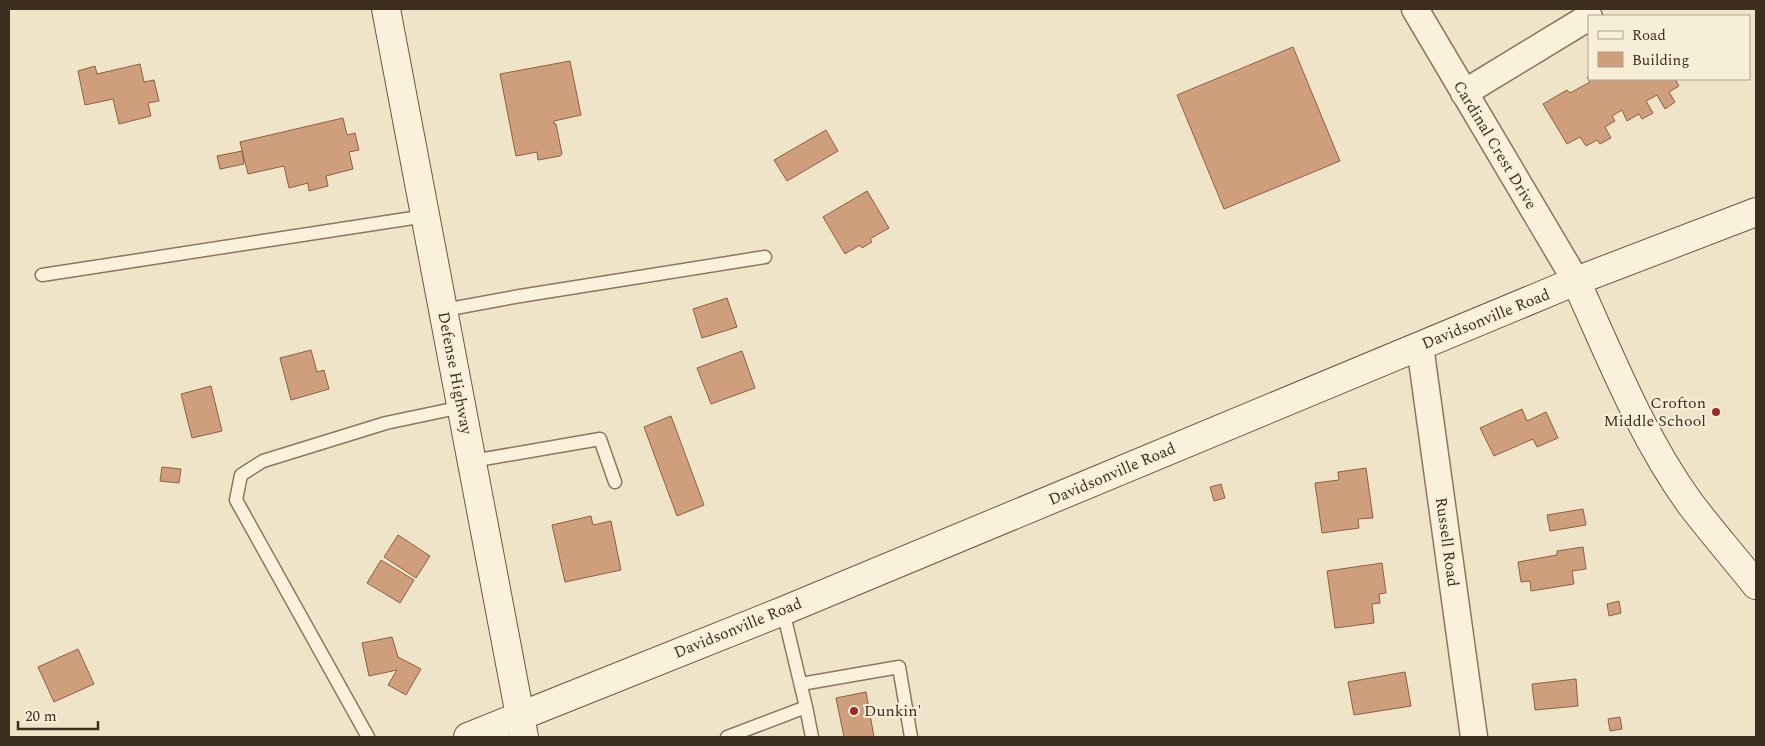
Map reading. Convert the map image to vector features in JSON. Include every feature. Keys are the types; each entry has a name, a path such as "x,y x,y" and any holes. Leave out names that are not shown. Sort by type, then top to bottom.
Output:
{"main road":[{"name":"Defense Highway","path":"386,9 522,726"},
{"name":"Davidsonville Road","path":"468,737 522,726 783,611 1576,281 1756,212"},
{"path":"1576,281 1631,401 1660,455 1689,501 1756,585"}],"street":[{"name":"Cardinal Crest Drive","path":"1415,9 1576,281"},
{"path":"1464,93 1588,18"},
{"name":"Russell Road","path":"1420,346 1474,737"}],"lane":[{"path":"42,275 426,216"},
{"path":"444,310 765,257"},
{"path":"368,737 236,500 241,475 262,461 386,423 462,407"},
{"path":"472,461 600,439 615,482"},
{"path":"783,611 812,737"},
{"path":"801,684 899,667 911,737"},
{"path":"726,737 806,708"}],"building":[{"path":"1293,47 1340,161 1224,209 1177,95"},
{"path":"570,61 581,115 554,121 562,154 538,160 537,152 516,156 500,74"},
{"path":"140,64 144,82 154,80 159,101 148,103 151,116 119,124 113,99 85,105 78,71 95,66 97,74"},
{"path":"1589,80 1676,80 1679,86 1669,92 1675,102 1665,109 1657,95 1646,101 1653,113 1642,119 1639,114 1627,121 1622,110 1612,116 1615,121 1605,127 1611,138 1600,144 1597,140 1586,146 1580,137 1567,144 1543,104 1567,90 1570,93 1590,82"},
{"path":"343,118 347,135 355,133 359,150 349,152 353,169 326,176 328,186 309,191 308,183 289,188 284,166 248,174 240,142"},
{"path":"826,130 838,151 787,181 774,160"},
{"path":"242,151 244,164 220,169 217,156"},
{"path":"867,191 889,228 870,239 872,242 862,248 860,245 845,254 823,217"},
{"path":"727,298 737,327 702,338 693,309"},
{"path":"311,350 317,372 324,370 329,389 291,400 280,358"},
{"path":"742,351 755,388 711,404 697,368"},
{"path":"211,386 222,431 192,438 181,394"},
{"path":"1522,409 1527,421 1546,412 1558,438 1537,447 1533,439 1494,456 1480,428"},
{"path":"671,416 704,505 677,516 644,427"},
{"path":"162,467 181,469 179,483 160,481"},
{"path":"1366,468 1373,518 1358,519 1359,528 1322,533 1315,483 1339,480 1338,472"},
{"path":"1221,484 1225,498 1214,501 1210,487"},
{"path":"1583,509 1586,525 1550,531 1547,515"},
{"path":"591,516 593,525 611,521 621,570 565,582 552,525"},
{"path":"398,535 430,556 416,578 384,557"},
{"path":"1583,547 1586,569 1572,571 1574,584 1531,591 1530,581 1521,582 1518,562 1557,555 1557,551"},
{"path":"381,560 414,580 400,603 367,583"},
{"path":"1382,563 1386,593 1379,594 1380,603 1372,604 1374,623 1335,628 1327,571"},
{"path":"1619,601 1621,613 1609,616 1607,604"},
{"path":"392,637 398,657 421,669 406,695 388,685 397,670 369,676 362,643"},
{"path":"78,649 94,684 54,702 38,667"},
{"path":"1405,672 1411,706 1354,715 1348,682"},
{"path":"1576,679 1578,706 1535,710 1532,684"},
{"name":"Dunkin'","path":"866,692 874,737 844,737 836,698"},
{"path":"1620,717 1622,729 1610,731 1608,719"}],"place":[{"name":"Crofton Middle School","path":"1716,412"},
{"name":"Dunkin'","path":"854,711"}]}
